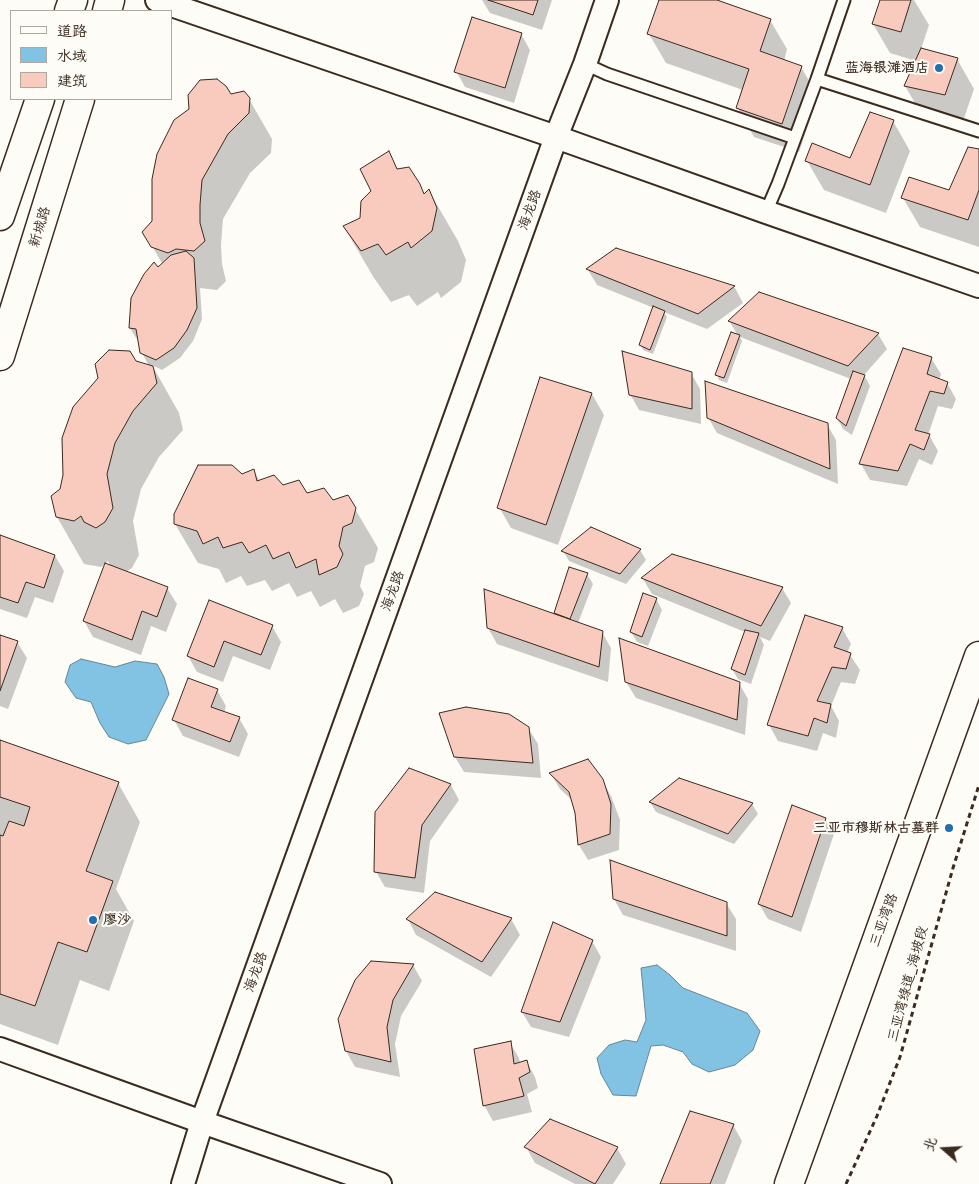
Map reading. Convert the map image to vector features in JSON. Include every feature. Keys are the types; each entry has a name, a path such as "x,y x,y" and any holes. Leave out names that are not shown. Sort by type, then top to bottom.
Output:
{"main road":[{"path":"0,216 40,100"},
{"name":"新城路","path":"0,356 80,100"},
{"name":"三亚湾路","path":"790,1184 979,656"}],"street":[{"path":"157,0 556,137 979,286"},
{"name":"海龙路","path":"183,1184 202,1122 607,0"},
{"path":"0,1049 380,1184"}],"lane":[{"path":"766,212 817,79 844,0"},
{"path":"585,64 607,74 795,138"},
{"path":"817,79 979,131"}],"path":[{"name":"三亚湾绿道_海坡段","path":"846,1184 877,1116 900,1057 950,877 979,785"}],"water":[{"path":"81,659 115,667 135,661 157,664 164,677 169,694 146,740 128,744 109,737 100,723 91,702 76,698 65,682 70,665"},
{"path":"657,965 683,988 747,1013 760,1031 753,1050 735,1065 709,1072 692,1064 683,1052 663,1045 651,1046 636,1096 613,1095 601,1074 597,1058 609,1045 625,1040 637,1042 646,1020 641,968"}],"building":[{"path":"488,0 538,0 533,15"},
{"path":"659,0 717,0 771,19 760,51 802,66 782,124 736,108 749,69 647,34"},
{"path":"880,0 911,0 901,32 872,24"},
{"path":"472,17 522,33 505,88 454,72"},
{"path":"921,48 958,58 945,95 904,86"},
{"path":"217,79 226,86 231,94 244,91 250,98 249,113 228,134 202,180 200,223 205,241 194,251 176,249 168,253 151,247 142,232 152,221 152,179 157,154 174,120 189,109 188,95 200,80"},
{"path":"870,112 894,120 870,185 805,161 812,143 850,158"},
{"path":"968,147 979,149 979,190 968,220 901,198 909,177 949,190"},
{"path":"389,151 397,169 409,167 424,194 429,189 437,208 432,231 411,248 408,242 386,255 378,244 361,251 343,226 360,218 361,201 371,191 360,169"},
{"path":"616,248 735,286 698,314 586,269"},
{"path":"186,251 194,258 197,308 187,330 174,348 156,360 140,353 136,329 129,328 131,298 144,274 154,262 158,267 171,255"},
{"path":"759,292 879,333 848,366 728,321"},
{"path":"653,306 665,311 650,350 639,345"},
{"path":"731,332 740,335 724,378 715,375"},
{"path":"903,348 932,357 927,374 948,382 944,394 930,391 915,430 930,434 924,450 910,444 898,471 859,464"},
{"path":"109,350 130,351 136,361 153,366 157,383 133,411 115,443 107,474 113,508 105,522 96,528 84,522 81,516 74,521 56,517 51,496 60,489 63,475 62,438 73,407 98,378 95,364"},
{"path":"622,351 692,372 692,409 629,395"},
{"path":"853,371 865,375 846,426 836,418"},
{"path":"540,377 592,393 546,525 497,508"},
{"path":"705,381 828,423 830,469 707,418"},
{"path":"198,465 232,465 242,474 254,469 257,481 274,475 283,485 299,480 307,493 324,488 333,500 348,495 356,508 352,523 343,527 339,546 343,554 337,567 319,575 316,559 296,568 289,552 273,559 266,545 249,553 242,542 223,548 218,537 203,544 197,531 174,524 174,514"},
{"path":"591,527 641,549 620,574 561,551"},
{"path":"0,535 55,555 44,588 26,582 18,603 0,597"},
{"path":"672,554 783,587 761,626 641,578"},
{"path":"105,563 168,587 157,617 142,611 132,640 83,621"},
{"path":"569,567 588,573 570,619 554,613"},
{"path":"484,589 603,631 599,667 487,628"},
{"path":"643,593 657,598 642,637 630,632"},
{"path":"209,600 273,625 261,655 224,641 214,667 187,656"},
{"path":"805,615 843,627 834,647 851,653 846,669 832,667 817,701 831,704 827,723 814,718 808,736 767,725"},
{"path":"745,630 759,633 745,675 731,669"},
{"path":"0,635 18,641 0,691"},
{"path":"619,638 740,682 737,720 625,682"},
{"path":"188,678 218,689 211,707 240,717 230,742 172,720"},
{"path":"466,707 509,714 529,727 533,763 454,757 439,713"},
{"path":"0,740 119,782 86,871 113,881 87,952 58,942 35,1006 0,994 0,835 3,836 9,821 24,826 30,807 0,797"},
{"path":"588,759 603,779 611,804 610,834 578,845 575,813 569,792 549,773"},
{"path":"409,768 451,784 422,825 415,878 374,872 375,812"},
{"path":"679,778 753,803 728,834 649,802"},
{"path":"792,805 826,818 792,917 758,904"},
{"path":"610,860 727,902 727,936 613,899"},
{"path":"435,892 512,918 482,962 406,919"},
{"path":"553,922 593,940 560,1022 521,1012"},
{"path":"371,961 414,964 393,1000 387,1027 391,1062 345,1051 338,1019 355,980"},
{"path":"511,1041 514,1064 527,1060 530,1072 519,1078 524,1096 483,1106 474,1049"},
{"path":"690,1111 734,1124 710,1184 660,1184"},
{"path":"550,1119 618,1147 595,1184 524,1147"}],"place":[{"name":"蓝海银滩酒店","path":"939,68"},
{"name":"三亚市穆斯林古墓群","path":"949,828"},
{"name":"廖沙","path":"93,920"}]}
